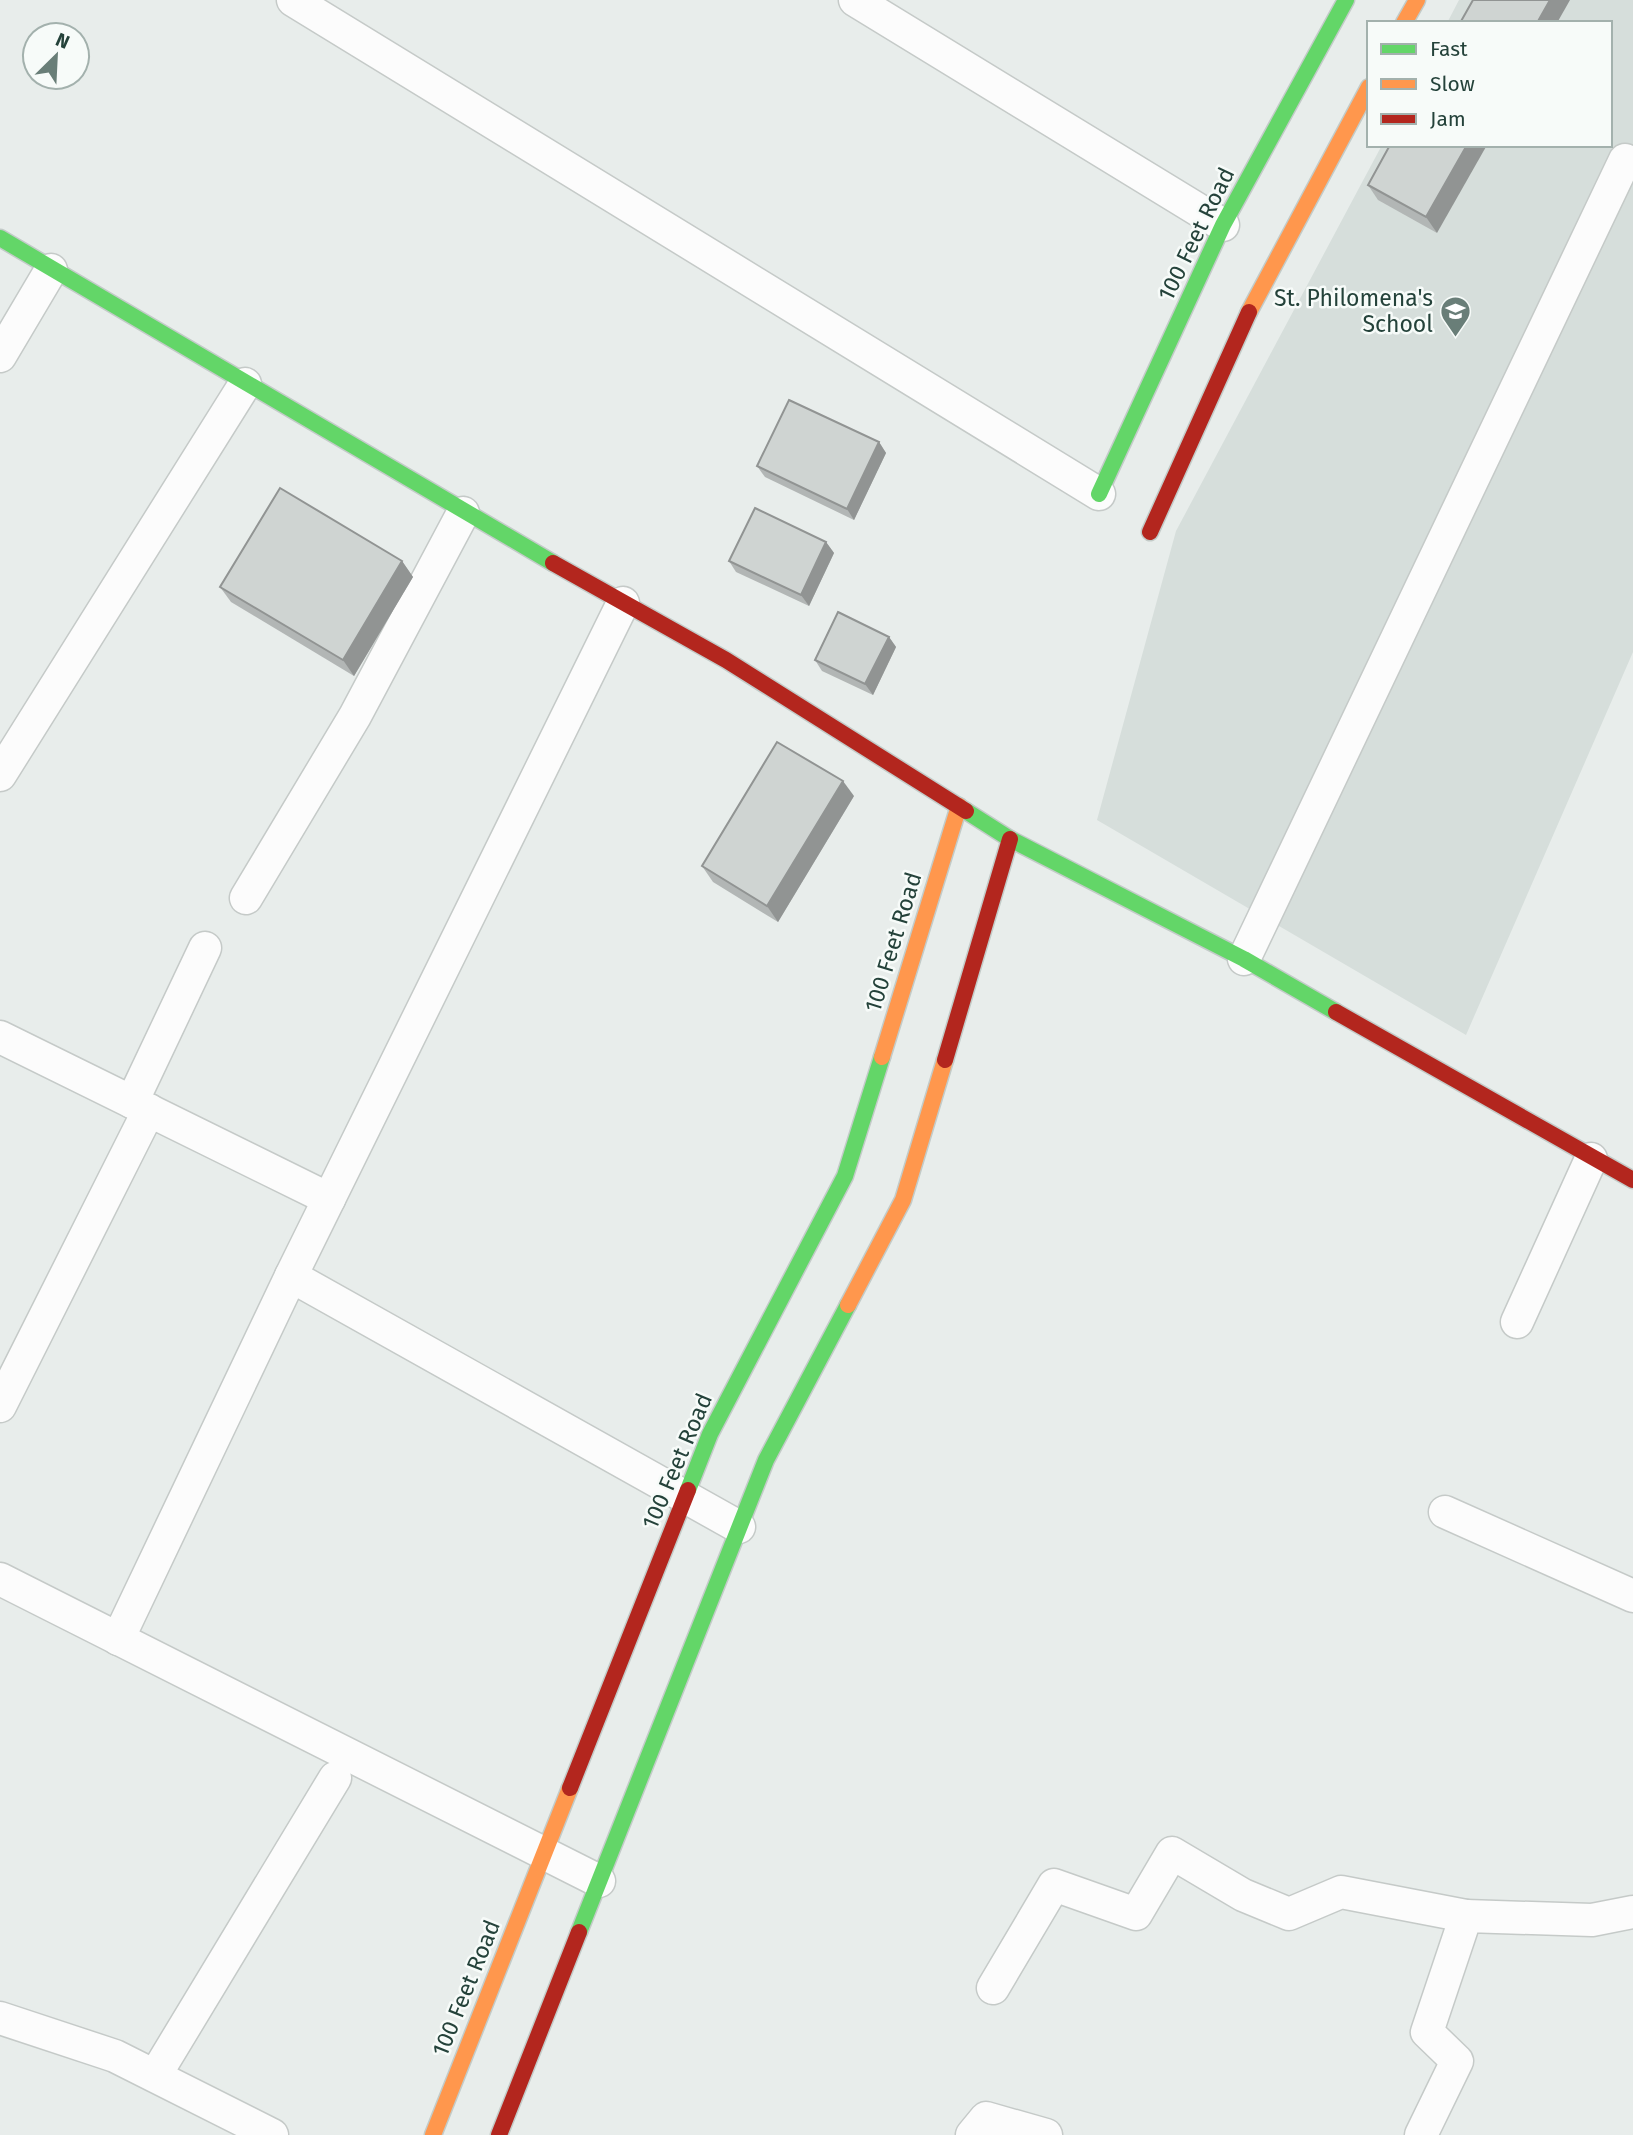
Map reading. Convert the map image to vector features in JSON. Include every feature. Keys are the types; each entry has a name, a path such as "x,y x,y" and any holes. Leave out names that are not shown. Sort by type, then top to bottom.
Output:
{"main road":[{"name":"100 Feet Road","path":"1099,494 1223,225 1346,0"},
{"path":"1405,21 1417,0"},
{"path":"1150,532 1260,287 1367,92"},
{"path":"0,238 463,513 726,660 1010,839 1244,959 1591,1159 1633,1180"},
{"name":"100 Feet Road","path":"433,2135 710,1434 845,1176 959,806"},
{"path":"499,2135 766,1460 903,1200 1010,839"}],"street":[{"path":"293,0 1099,494"},
{"path":"855,0 1223,225"},
{"path":"1244,959 1630,155"},
{"path":"0,356 51,270"},
{"path":"0,775 245,384"},
{"path":"246,898 355,716 463,513"},
{"path":"118,1639 291,1276 623,603"},
{"path":"0,1406 141,1106 205,948"},
{"path":"0,1037 329,1199"},
{"path":"1517,1322 1591,1159"},
{"path":"291,1276 739,1527"},
{"path":"1445,1512 1633,1596"},
{"path":"0,1579 599,1881"},
{"path":"156,2074 335,1778"},
{"path":"993,1988 1054,1885 1136,1914 1172,1853 1243,1895 1289,1914 1341,1892 1466,1916 1592,1920 1633,1912"},
{"path":"1421,2135 1457,2061 1427,2032 1466,1916"},
{"path":"0,2018 115,2056 156,2074 272,2135"},
{"path":"972,2135 986,2118 1046,2135"}],"shaded area":[{"name":"St. Philomena's School","path":"1459,0 1633,0 1633,652 1466,1035 1097,820 1176,531 1381,147 1612,147 1612,21 1448,21"}],"building":[{"path":"1473,0 1550,0 1538,21 1461,21"},
{"path":"1389,147 1466,147 1426,217 1368,185"},
{"path":"789,400 879,442 847,509 757,466"},
{"path":"280,488 402,561 343,660 220,587"},
{"path":"755,508 826,542 801,595 729,561"},
{"path":"838,612 889,637 865,684 815,660"},
{"path":"777,742 843,781 767,906 702,866"}],"traffic: fast":[{"path":"1099,494 1223,225 1346,0"},
{"path":"0,238 553,563"},
{"path":"966,811 1010,839 1244,959 1336,1012"},
{"path":"688,1490 710,1434 845,1176 882,1057"},
{"path":"579,1932 766,1460 848,1305"}],"traffic: slow":[{"path":"1405,21 1417,0"},
{"path":"1249,312 1367,91"},
{"path":"882,1057 959,806"},
{"path":"848,1305 903,1200 945,1060"},
{"path":"433,2135 570,1788"}],"traffic: jam":[{"path":"1150,532 1249,312"},
{"path":"553,563 726,660 966,811"},
{"path":"945,1060 1010,839"},
{"path":"1336,1012 1633,1180"},
{"path":"570,1788 688,1490"},
{"path":"499,2135 579,1932"}],"place":[{"name":"St. Philomena's School","path":"1456,338"}]}
